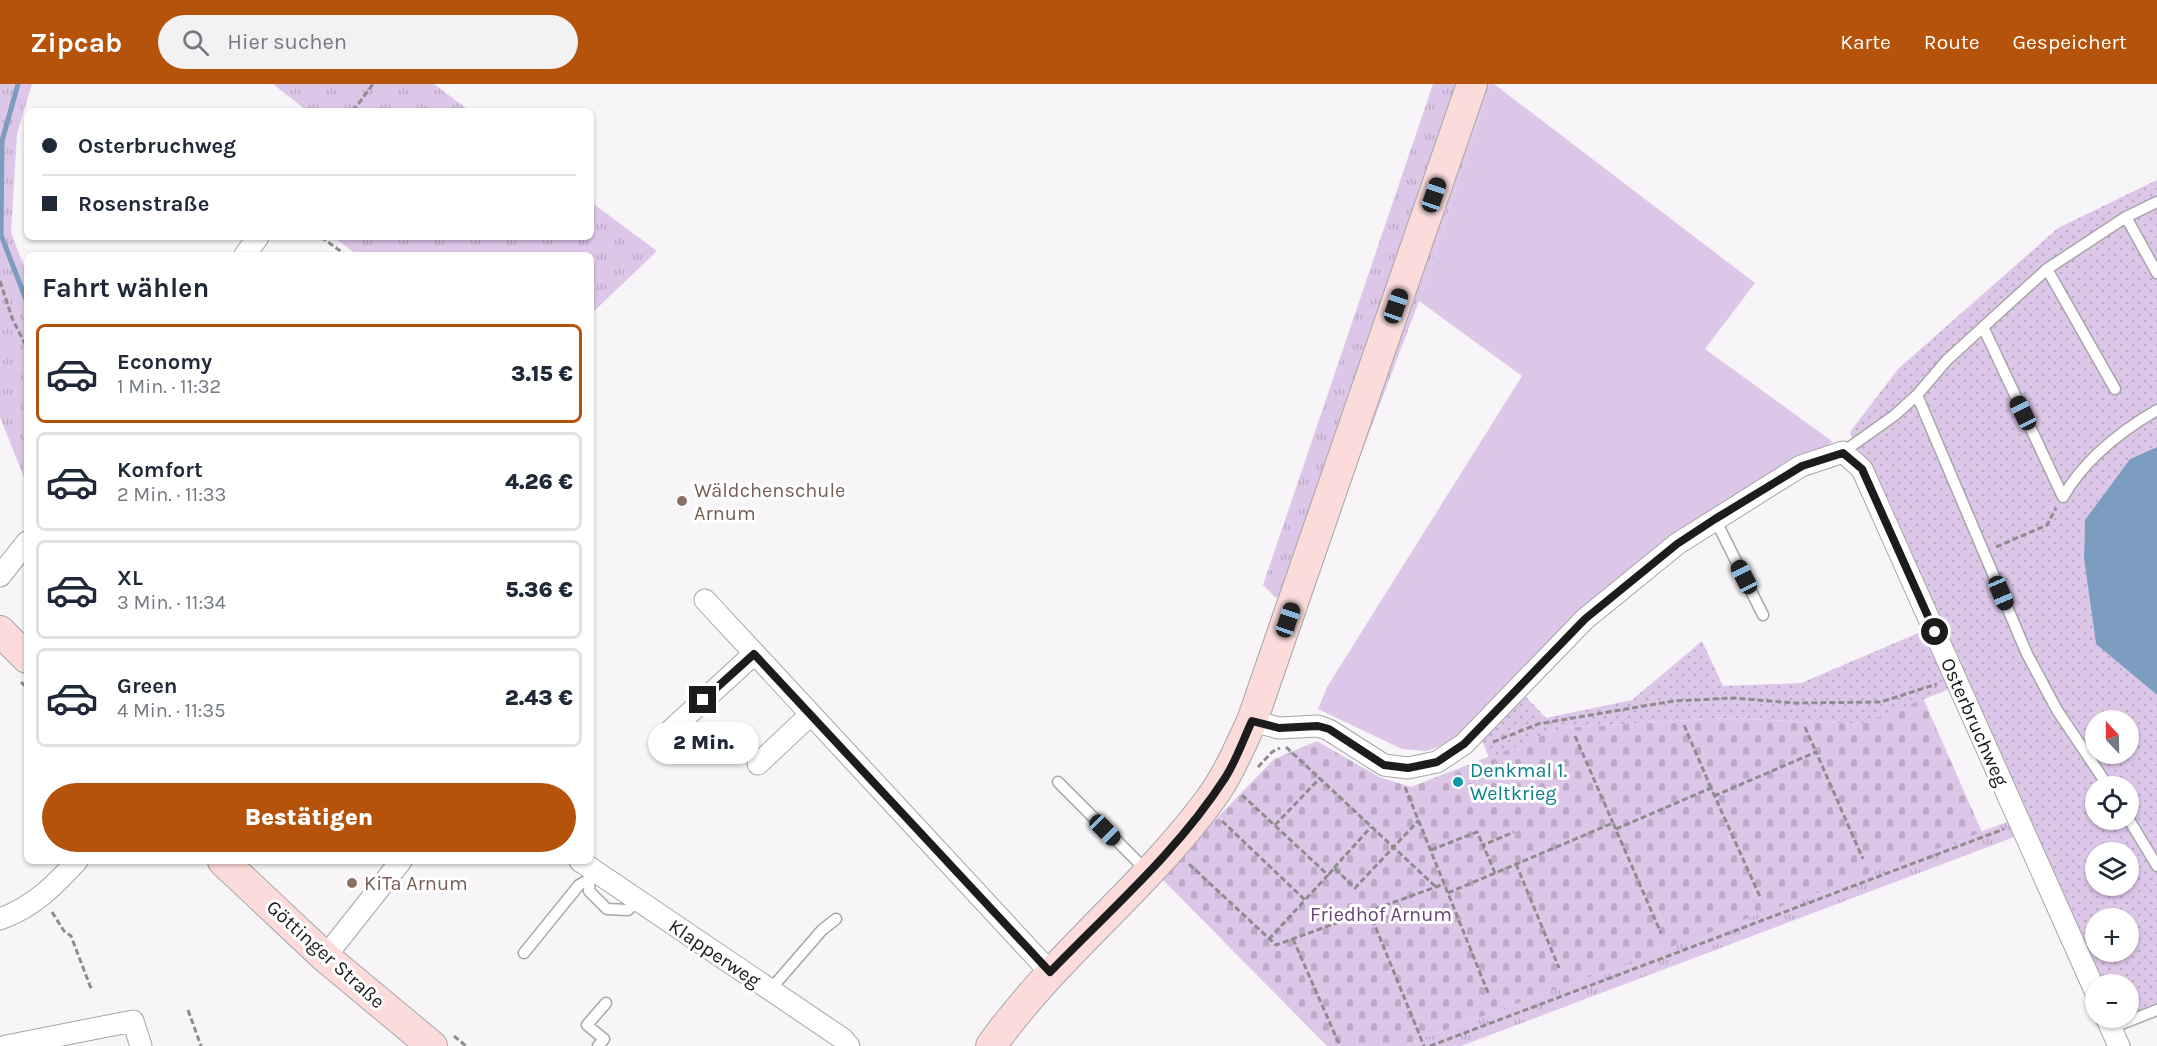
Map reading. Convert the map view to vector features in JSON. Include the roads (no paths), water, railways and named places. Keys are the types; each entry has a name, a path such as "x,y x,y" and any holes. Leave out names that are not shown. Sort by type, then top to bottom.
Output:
{"main road":[{"path":"991,1046 1016,1011 1050,972 1148,871 1209,802 1227,776 1252,721 1472,84"},
{"path":"0,631 24,655"},
{"name":"Göttinger Straße","path":"226,864 325,957 432,1046"}],"street":[{"path":"1252,721 1279,728 1318,726 1329,729 1384,765 1408,768 1437,762 1464,744 1585,619 1677,544 1802,466 1843,453"},
{"name":"Osterbruchweg","path":"1843,453 1862,469 2088,974"},
{"path":"0,576 24,546"},
{"path":"705,600 1050,972"},
{"path":"670,731 754,654"},
{"path":"758,764 810,715"},
{"path":"0,919 23,911 47,891 73,864"},
{"path":"325,957 399,864"},
{"name":"Klapperweg","path":"587,870 638,900 849,1046"},
{"path":"6,1046 133,1021 141,1046"}],"lane":[{"path":"1843,453 1895,415 1917,395 1947,360 2048,269 2126,217 2157,202"},
{"path":"2126,217 2157,273"},
{"path":"2048,269 2115,389"},
{"path":"1984,329 2063,496 2076,474 2134,423 2157,410"},
{"path":"1917,395 2027,654 2058,710 2101,776"},
{"path":"1715,519 1763,615"},
{"path":"1058,782 1148,871"},
{"path":"2135,830 2157,866"},
{"path":"524,953 579,885 587,870"},
{"path":"770,990 822,930 836,919"},
{"path":"598,1046 604,1039 587,1025 606,1003"},
{"path":"2112,1030 2157,1010"}],"water":[{"path":"2157,447 2157,695 2096,644 2084,559 2085,520 2130,459"}],"waterway":[{"path":"18,84 2,141 1,235 24,294"}],"place":[{"name":"Wäldchenschule Arnum","path":"682,501"},
{"name":"Denkmal 1. Weltkrieg","path":"1458,782"},
{"name":"KiTa Arnum","path":"352,883"}],"park label":[{"name":"Friedhof Arnum","path":"1381,914"}]}
